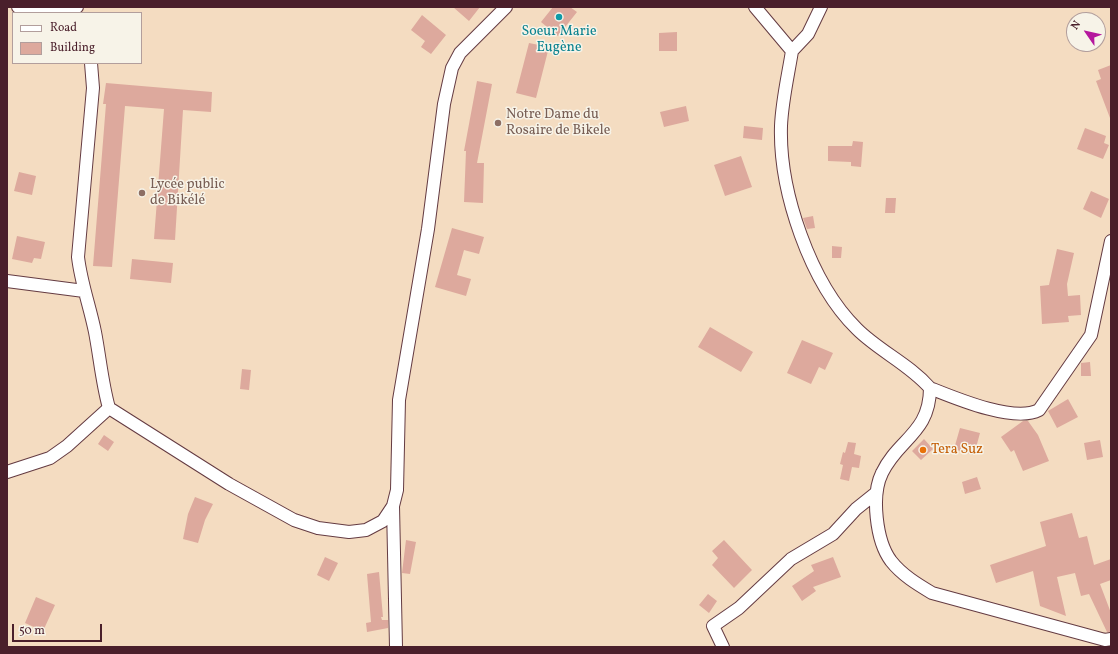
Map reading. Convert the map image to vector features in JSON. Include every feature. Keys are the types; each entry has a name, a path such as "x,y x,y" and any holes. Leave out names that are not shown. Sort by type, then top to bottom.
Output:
{"street":[{"path":"18,7 77,7"},
{"path":"396,647 393,506 397,490 399,400 428,229 444,104 452,68 460,53 506,7"},
{"path":"756,7 792,51"},
{"path":"821,7 808,34 792,51 783,108 781,144 787,181 806,251 816,273 856,329 920,377 930,388 980,406 1003,411 1031,414 1039,410 1091,335 1111,241"},
{"path":"92,64 93,88 81,204 78,257 84,291 95,332 104,392 109,408 229,484 294,520 326,529 349,532 366,530 383,521 393,506"},
{"path":"7,281 84,291"},
{"path":"930,388 928,408 923,422 891,458 881,474 876,493 877,519 883,546 891,560 909,579 932,593 1105,640 1111,639"},
{"path":"7,472 50,458 67,446 109,408"},
{"path":"723,647 713,626 739,608 791,559 832,534 856,509 876,493"}],"building":[{"path":"453,7 480,7 469,21"},
{"name":"Soeur Marie Eugène","path":"553,7 570,7 577,12 558,36 541,22"},
{"path":"422,15 446,35 431,54 421,47 425,41 411,30"},
{"path":"677,32 677,51 659,51 659,33"},
{"path":"529,43 549,47 536,98 516,93"},
{"path":"1111,65 1110,118 1096,81 1101,79 1098,70"},
{"path":"477,81 492,84 477,163 484,163 483,203 464,202 466,151 464,151"},
{"path":"106,83 212,92 211,112 183,110 175,240 154,239 164,109 125,106 112,267 93,266 106,104 103,104"},
{"path":"686,106 689,121 664,127 660,112"},
{"path":"744,126 763,128 762,140 743,138"},
{"path":"1085,128 1106,136 1104,143 1109,145 1103,159 1077,149"},
{"path":"853,141 863,142 861,167 851,166 851,162 828,161 828,146 852,146"},
{"path":"741,156 752,187 725,196 714,165"},
{"path":"19,172 36,176 32,195 14,191"},
{"path":"1091,191 1109,199 1101,218 1083,209"},
{"path":"886,198 896,198 895,213 885,213"},
{"path":"813,216 815,228 807,229 803,218"},
{"path":"452,228 484,237 479,254 464,250 457,275 471,279 466,296 435,287"},
{"path":"17,236 45,242 41,259 34,258 32,263 12,259"},
{"path":"832,246 842,247 841,258 832,258"},
{"path":"1057,249 1074,253 1067,284 1068,296 1080,295 1081,315 1068,316 1069,322 1042,324 1040,286 1049,285"},
{"path":"132,259 173,263 171,283 130,279"},
{"path":"710,327 753,352 741,372 698,347"},
{"path":"802,340 833,353 825,370 819,367 811,384 787,373"},
{"path":"1090,362 1091,376 1081,376 1081,363"},
{"path":"242,369 251,370 249,390 240,389"},
{"path":"1068,399 1078,417 1057,428 1048,411"},
{"path":"1023,421 1028,421 1038,435 1049,461 1023,471 1014,450 1011,452 1001,437"},
{"path":"960,428 980,433 974,455 954,449"},
{"path":"104,435 114,442 108,451 98,444"},
{"path":"924,439 933,449 921,460 912,451"},
{"path":"1100,440 1103,457 1087,460 1084,443"},
{"path":"848,442 856,443 854,454 861,456 859,468 852,467 849,481 840,479 843,465 840,464 843,452 845,453"},
{"path":"977,477 981,489 965,494 962,482"},
{"path":"195,497 213,504 205,520 198,543 183,539 188,514"},
{"path":"1072,513 1079,538 1087,536 1094,565 1111,559 1111,580 1100,584 1111,613 1111,632 1107,632 1089,594 1081,596 1075,573 1057,577 1066,616 1040,606 1033,571 996,583 990,565 1046,546 1040,522"},
{"path":"406,540 416,542 410,574 402,573"},
{"path":"724,540 752,570 734,588 712,565 718,558 712,551"},
{"path":"325,557 338,563 329,581 317,575"},
{"path":"833,557 841,577 813,587 816,591 802,601 792,586 814,571 811,565"},
{"path":"379,572 383,617 381,617 382,620 388,620 388,628 367,632 366,623 371,622 367,574"},
{"path":"708,594 717,601 709,613 699,605"},
{"path":"36,597 55,605 43,631 25,623"}],"place":[{"name":"Soeur Marie Eugène","path":"559,17"},
{"name":"Notre Dame du Rosaire de Bikele","path":"498,123"},
{"name":"Lycée public de Bikélé","path":"142,193"},
{"name":"Tera Suz","path":"923,450"}]}
